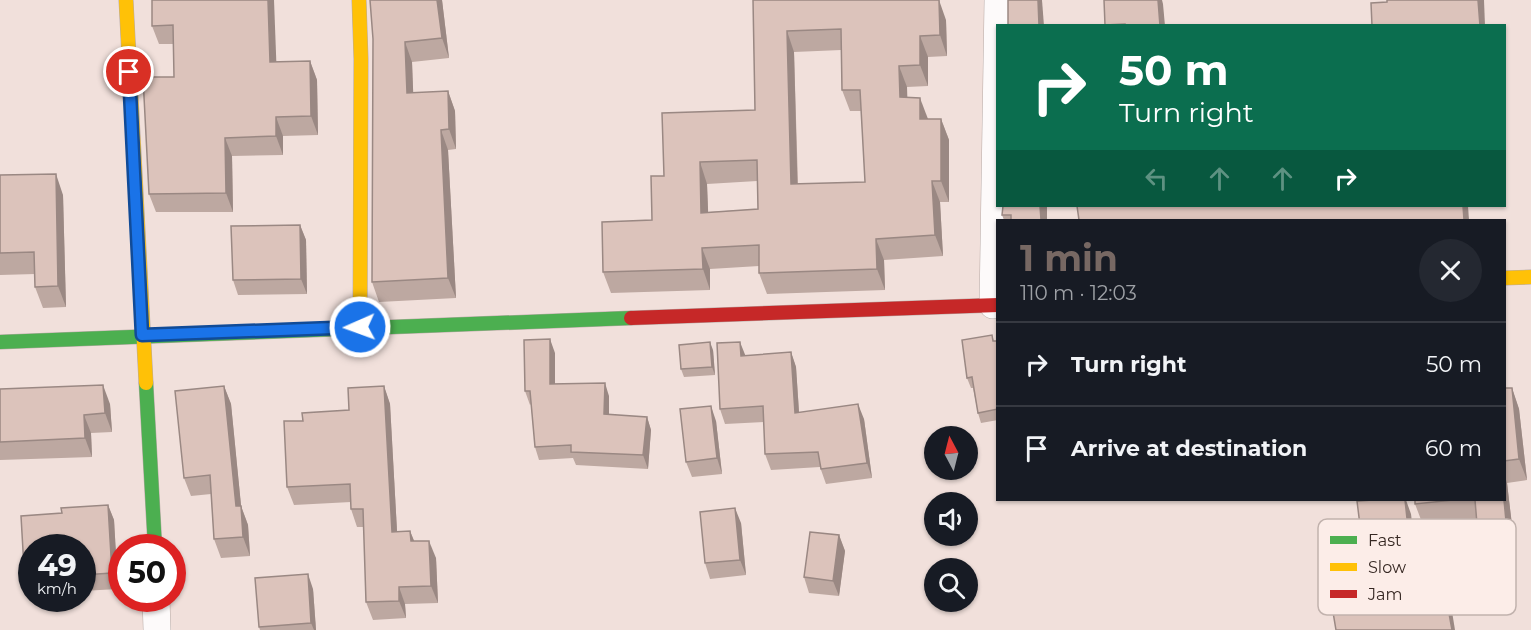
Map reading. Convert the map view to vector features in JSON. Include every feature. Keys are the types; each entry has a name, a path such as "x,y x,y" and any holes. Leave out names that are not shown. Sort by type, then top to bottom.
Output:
{"main road":[{"path":"126,0 154,534"},
{"path":"359,0 361,59 360,327"},
{"path":"1506,278 1531,277"},
{"path":"0,342 995,305"}],"street":[{"path":"998,0 998,24"},
{"path":"995,305 996,203"},
{"path":"156,612 157,630"}],"building":[{"path":"152,0 268,0 270,62 310,61 311,116 276,117 276,136 225,138 226,193 149,194 143,77 174,77 173,25 152,26"},
{"path":"370,0 437,0 442,38 405,42 407,93 448,91 449,129 441,130 448,278 372,282 373,39"},
{"path":"753,0 939,0 940,35 920,36 920,65 899,66 900,97 920,98 920,119 941,119 941,181 932,181 935,235 876,239 877,269 759,273 759,245 702,248 703,269 603,272 602,222 652,220 651,176 664,176 662,113 755,110","holes":["841,29 842,90 860,90 865,182 791,184 787,31","757,160 758,209 701,213 700,162"]},
{"path":"1008,0 1038,0 1039,24 1008,24"},
{"path":"1104,0 1158,0 1160,24 1105,24"},
{"path":"1387,0 1478,0 1480,24 1372,24 1371,3 1387,2"},
{"path":"56,174 58,286 35,287 34,252 0,253 0,175"},
{"path":"1003,207 1040,207 1041,219 1011,219 1011,215 1002,215"},
{"path":"1077,207 1463,207 1464,219 1079,219"},
{"path":"300,225 301,279 233,280 231,226"},
{"path":"992,335 993,341 996,341 996,409 978,413 972,377 967,378 962,340"},
{"path":"550,339 550,384 605,383 604,414 647,417 643,455 571,452 571,445 535,447 530,391 525,391 524,340"},
{"path":"710,342 712,367 681,369 679,345"},
{"path":"740,342 741,356 791,352 795,413 858,404 867,463 821,469 818,452 765,454 763,406 720,409 717,343"},
{"path":"103,385 105,413 84,415 85,438 0,442 0,389"},
{"path":"224,386 236,506 241,506 243,537 214,539 210,475 184,478 175,391"},
{"path":"384,386 392,532 410,531 411,541 429,541 431,586 399,587 399,601 366,602 363,509 351,509 350,484 287,487 284,421 303,421 302,413 349,410 348,388"},
{"path":"1506,388 1512,388 1519,459 1506,461"},
{"path":"711,406 717,458 686,462 680,409"},
{"path":"1357,501 1405,501 1407,519 1359,519"},
{"path":"1415,501 1444,501 1415,504"},
{"path":"1475,501 1504,501 1506,519 1477,519"},
{"path":"108,505 108,573 96,574 96,534 22,534 21,516 62,513 61,508"},
{"path":"735,508 740,560 705,563 700,512"},
{"path":"810,532 839,535 833,581 804,577"},
{"path":"308,574 311,623 259,627 255,578"},
{"path":"1334,615 1449,615 1452,630 1336,630"}],"traffic: fast":[{"path":"0,342 631,318"},
{"path":"146,383 154,534"}],"traffic: slow":[{"path":"126,0 146,383"},
{"path":"359,0 361,59 360,327"},
{"path":"1506,278 1531,277"}],"traffic: jam":[{"path":"631,318 996,305"}],"route":[{"path":"129,72 142,335 360,327"}]}
